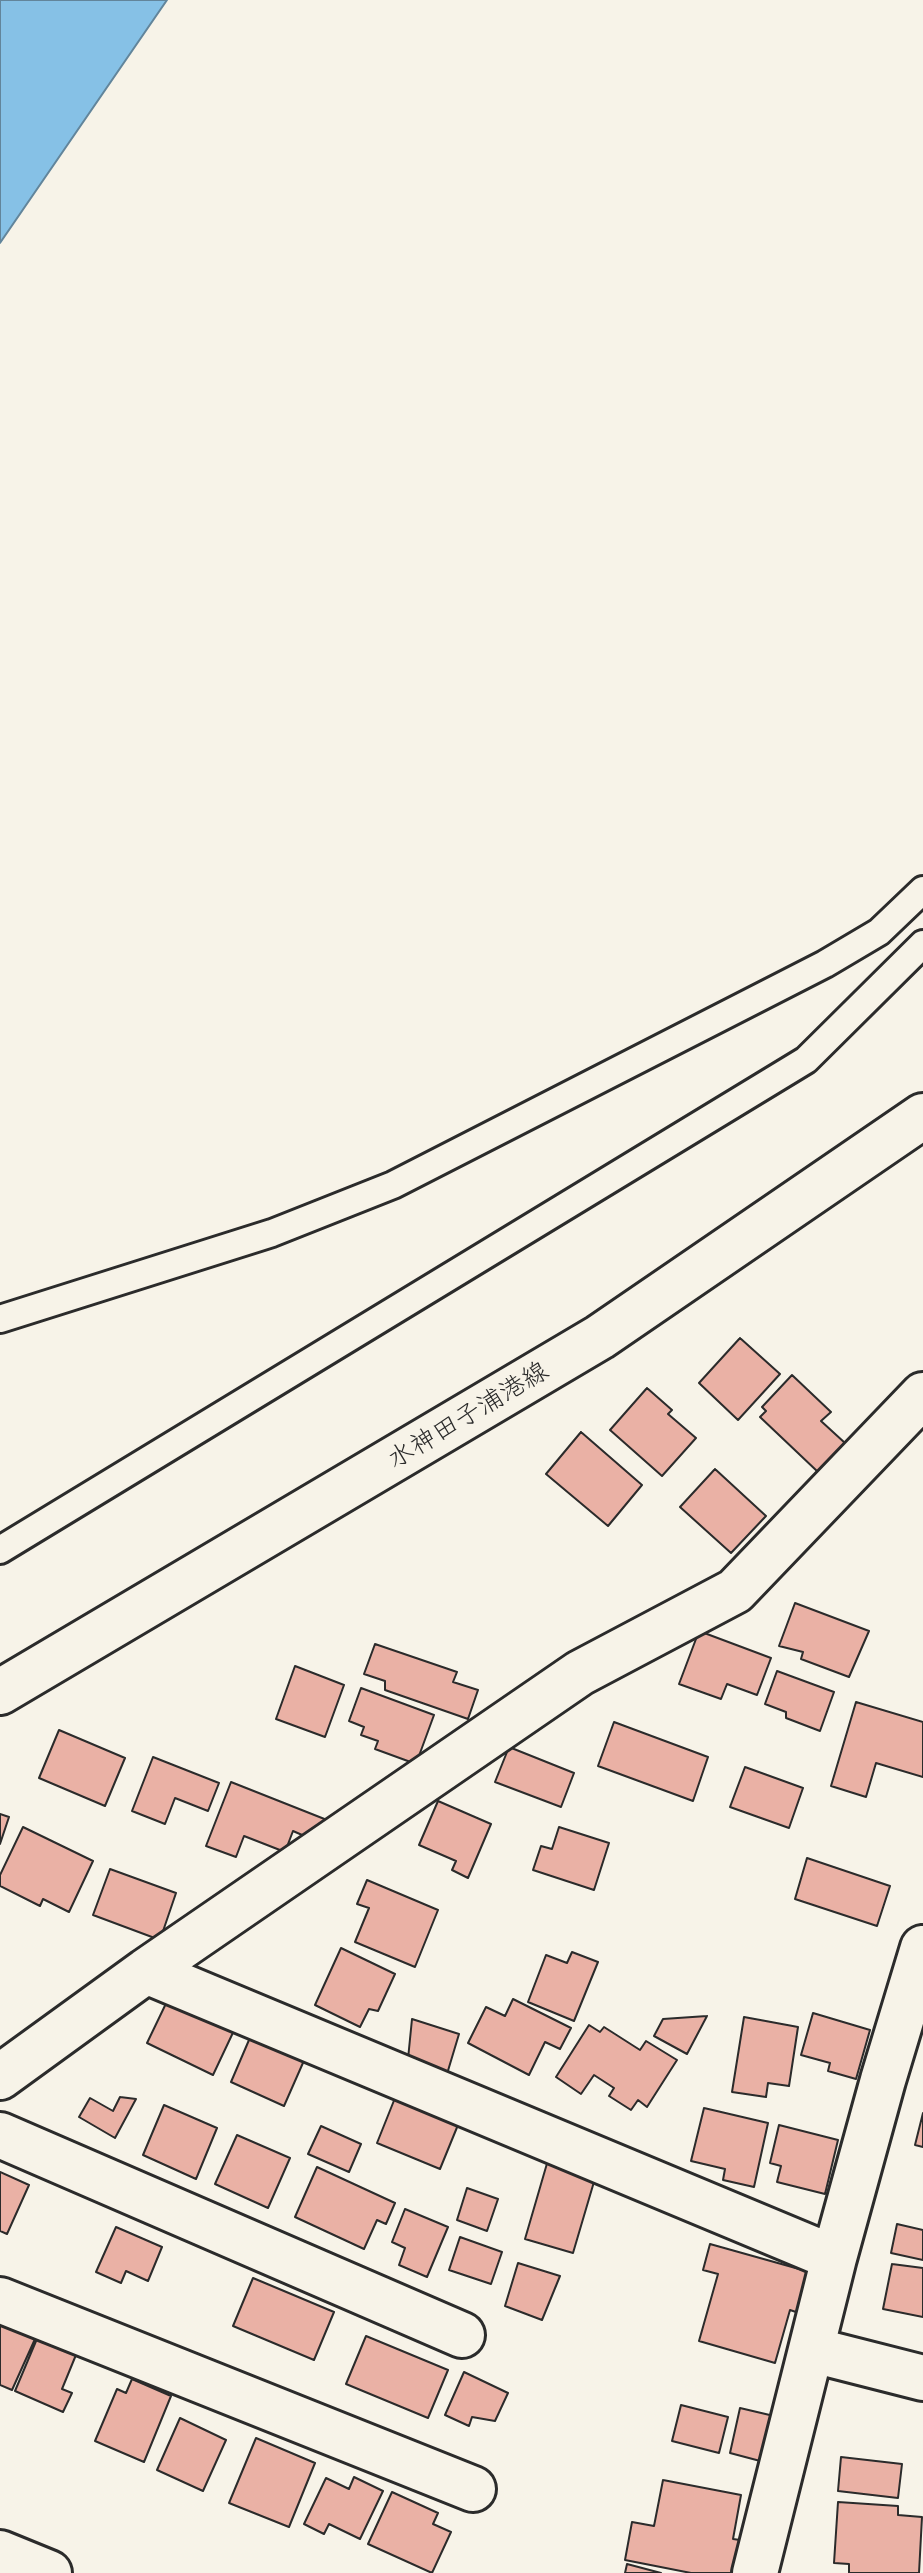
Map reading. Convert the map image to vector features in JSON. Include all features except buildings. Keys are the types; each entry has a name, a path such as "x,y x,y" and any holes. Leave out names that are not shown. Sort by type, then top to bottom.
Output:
{"street":[{"name":"水神田子浦港線","path":"0,1692 600,1337 923,1116"},
{"path":"0,2077 146,1971 580,1673 735,1591 923,1395"},
{"path":"755,2573 834,2258 923,1948"},
{"path":"146,1971 834,2258"},
{"path":"0,2135 462,2335"},
{"path":"0,2300 473,2489"},
{"path":"813,2350 923,2378"},
{"path":"0,2553 49,2573"}],"lane":[{"path":"0,1319 272,1233 393,1185 825,964 879,932 923,890"},
{"path":"0,1550 806,1060 923,944"}],"water":[{"path":"0,0 167,0 0,243"}]}
